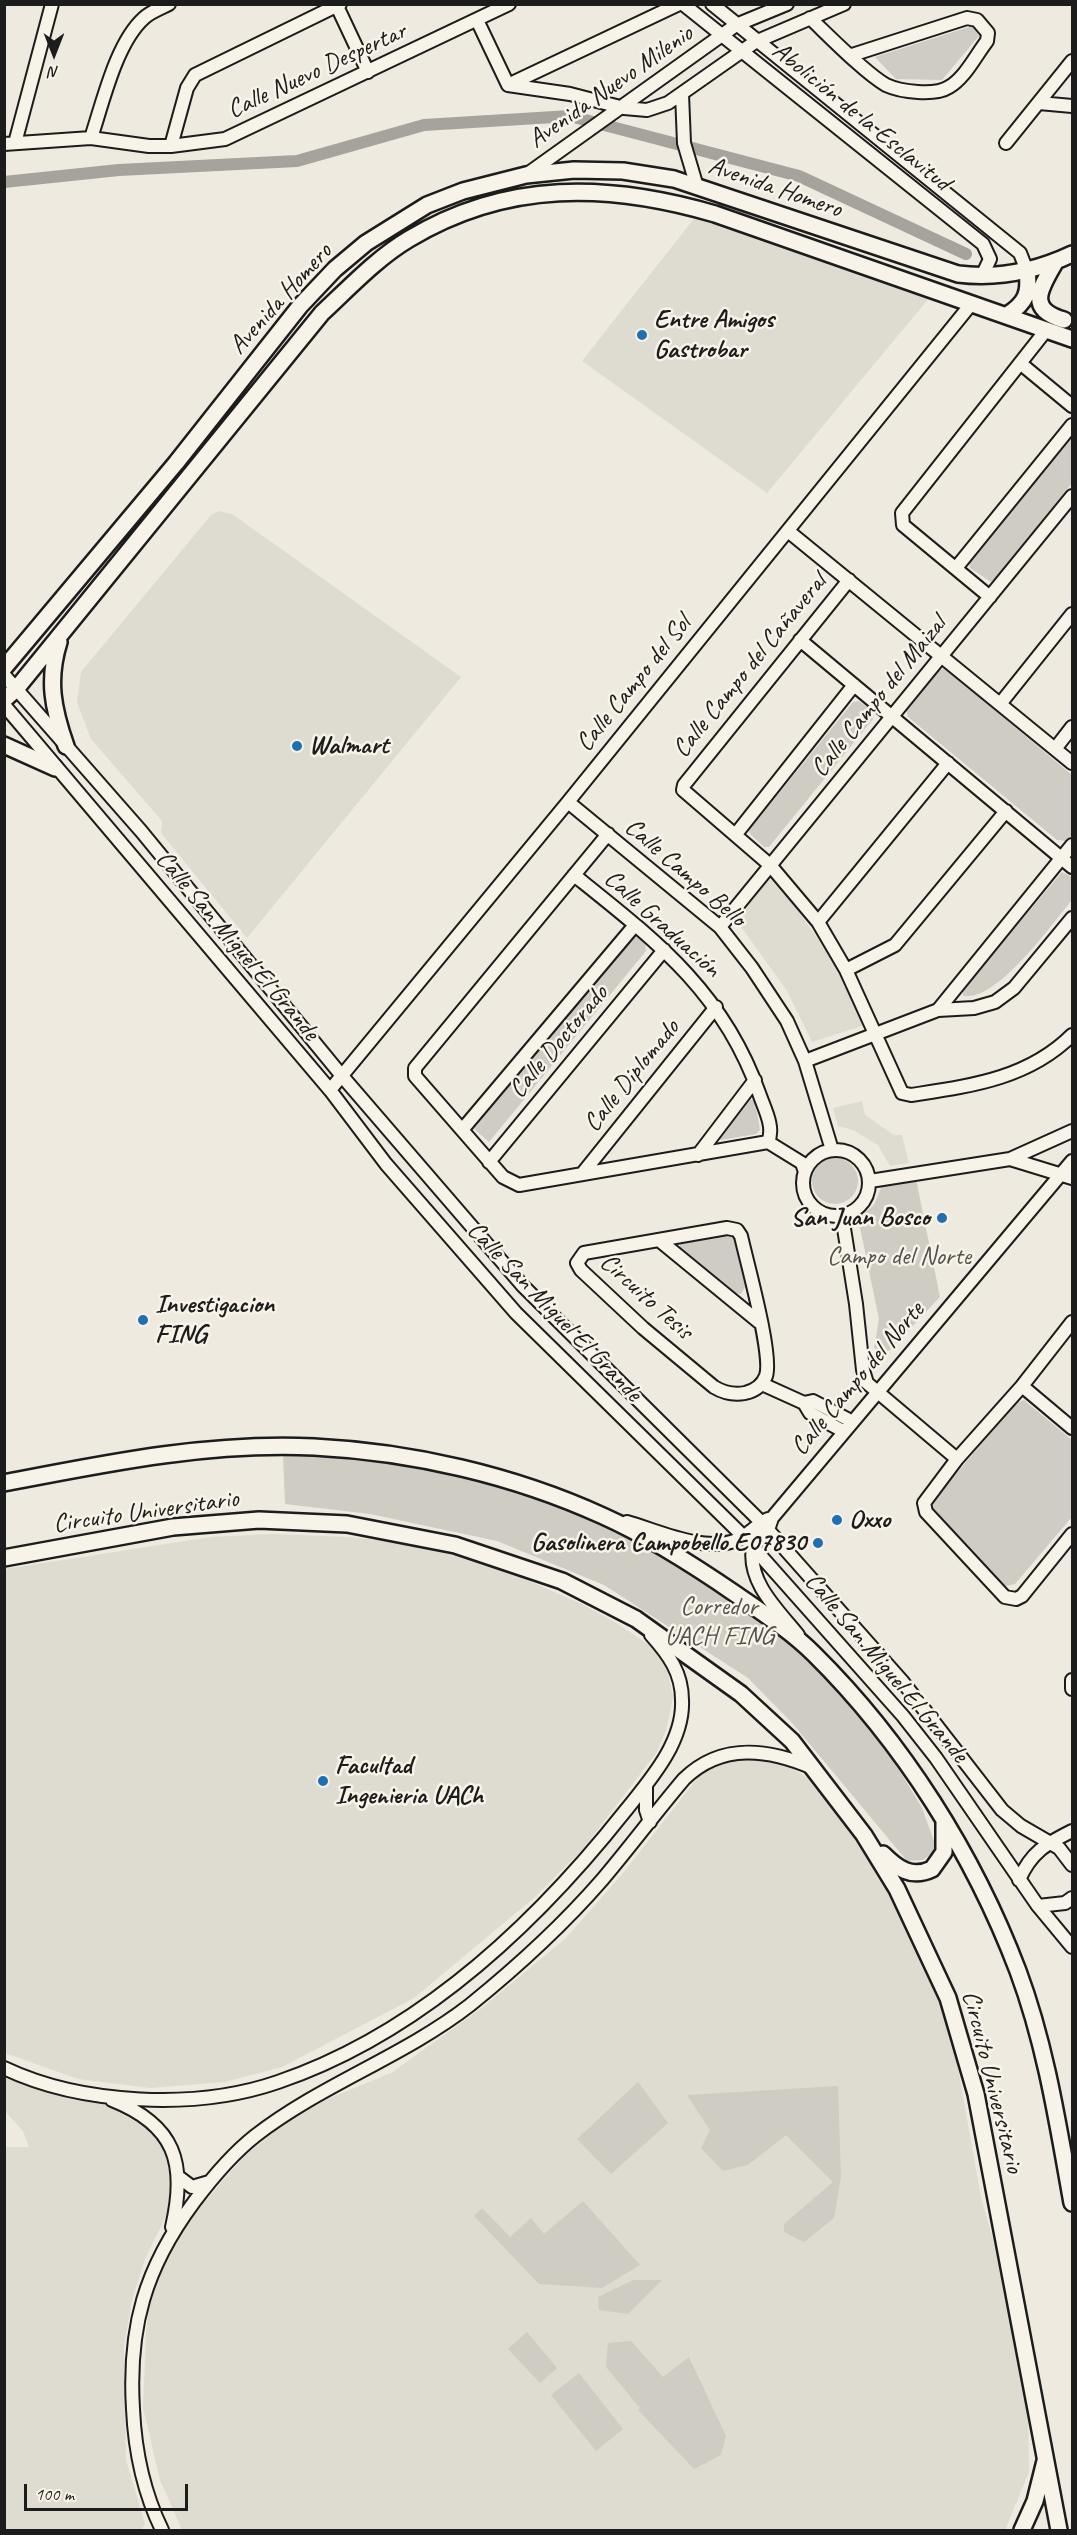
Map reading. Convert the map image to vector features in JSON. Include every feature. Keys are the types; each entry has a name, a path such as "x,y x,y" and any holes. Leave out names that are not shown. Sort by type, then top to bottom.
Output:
{"main road":[{"name":"Avenida Homero","path":"4,668 176,463 300,306 335,269 366,243 427,205 463,191 526,175 574,170 623,171 674,179 947,272 982,276 1027,271 1072,254"},
{"name":"Avenida Homero","path":"4,700 18,688 322,313 375,263 410,238 471,210 538,193 619,192 663,200 715,214 1072,339"},
{"path":"1056,261 1042,285 1039,296 1040,304 1047,315 1068,320"},
{"path":"1007,315 1025,300 1028,288 1027,271"},
{"path":"1026,322 1068,320"},
{"path":"61,635 54,656 51,685 55,714 66,746"},
{"path":"4,745 55,768"},
{"name":"Circuito Universitario","path":"4,1483 177,1451 312,1447 402,1456 465,1470 521,1486 602,1515 703,1572 812,1651 887,1739 944,1819 972,1868 1019,1975 1042,2049 1072,2203"},
{"name":"Circuito Universitario","path":"4,1558 173,1527 259,1520 347,1524 455,1545 562,1581 636,1619 741,1694 792,1741 817,1770 864,1835 897,1888 944,1989 962,2041 976,2094 1059,2530"},
{"path":"864,1835 903,1871 925,1873 942,1859 945,1844 944,1819"},
{"path":"1022,2530 1035,2500 1046,2455"}],"street":[{"path":"138,4 144,17"},
{"path":"91,138 121,54 144,17 169,4"},
{"name":"Calle Nuevo Despertar","path":"10,143 91,138 149,146 171,146 225,139 509,4"},
{"path":"508,85 681,4"},
{"name":"Abolición de la Esclavitud","path":"681,4 742,50 983,244 990,259 982,276"},
{"name":"Abolición de la Esclavitud","path":"712,4 755,42 1020,253 1027,271"},
{"name":"Avenida Nuevo Milenio","path":"526,175 588,130 624,108 736,25 787,4"},
{"name":"Avenida Nuevo Milenio","path":"624,108 647,110 668,103 755,42 844,4"},
{"path":"10,143 53,5"},
{"path":"171,146 187,88 195,75 338,5 368,72"},
{"path":"810,18 852,56 886,84 921,91 940,91 955,83 987,41 988,33 977,20 968,18 852,56"},
{"path":"477,20 508,85"},
{"path":"1006,143 1072,61"},
{"path":"508,85 570,94 624,108"},
{"path":"682,94 684,143 697,187"},
{"path":"1039,103 1072,106"},
{"name":"Calle Campo del Sol","path":"330,1090 976,305"},
{"path":"990,597 903,525 902,513 1047,329"},
{"path":"1020,363 1072,406"},
{"path":"956,568 1072,425"},
{"name":"Calle Campo del Maizal","path":"720,927 1072,496"},
{"path":"788,531 1072,763"},
{"name":"Calle Campo del Cañaveral","path":"849,580 684,785 684,792 770,865 818,922 846,970 900,1090 911,1095 980,1083 1022,1071 1047,1056 1072,1035"},
{"path":"1000,704 1072,614"},
{"name":"Calle Campo del Cañaveral","path":"800,640 1072,867"},
{"name":"Calle San Miguel El Grande","path":"4,675 18,688 141,831 342,1076 541,1306 767,1523 902,1681 1002,1810 1021,1826 1049,1841 1066,1855 1072,1865"},
{"path":"736,834 854,685"},
{"name":"Calle San Miguel El Grande","path":"4,705 330,1090 386,1164 516,1313 744,1537 920,1736 1019,1880 1072,1947"},
{"path":"1055,749 1072,728"},
{"path":"818,922 948,763"},
{"name":"Calle Campo Bello","path":"568,802 720,927 774,1001 805,1061 832,1150"},
{"path":"846,970 895,945 1006,811"},
{"name":"Calle Graduación","path":"462,1130 417,1080 414,1072 608,834"},
{"path":"938,1010 1072,845"},
{"name":"Calle Graduación","path":"574,875 664,950 716,1007 755,1080 766,1113 769,1139"},
{"path":"805,1061 938,1010 974,1008 995,1002 1005,995 1072,918"},
{"name":"Calle Doctorado","path":"462,1130 635,925"},
{"name":"Calle Doctorado","path":"489,1162 664,950"},
{"name":"Calle Diplomado","path":"582,1174 716,1007"},
{"path":"698,1155 755,1080"},
{"path":"462,1130 508,1181 519,1185 698,1155 769,1139 814,1158"},
{"path":"870,1181 1010,1159 1072,1131"},
{"path":"769,1139 802,1163 805,1172"},
{"path":"832,1150 853,1154 867,1170 870,1181 865,1200 859,1207 842,1216 823,1214 809,1202 803,1184 805,1172 814,1158 832,1150"},
{"path":"1010,1159 1068,1175"},
{"name":"Calle Campo del Norte","path":"753,1547 767,1523 851,1420 1068,1175 1072,1161"},
{"path":"842,1216 856,1304 863,1370 867,1383 957,1459"},
{"name":"Circuito Tesis","path":"727,1228 737,1230 741,1236 759,1322 767,1350 767,1370 762,1383 754,1390 741,1394 728,1393 714,1387 643,1328 577,1263 584,1254 727,1228"},
{"name":"Circuito Tesis","path":"659,1239 759,1322"},
{"path":"1072,1322 1022,1386 957,1459 926,1499 924,1508 1005,1597 1016,1599 1022,1596 1072,1534"},
{"path":"762,1383 804,1403 810,1413 843,1431"},
{"path":"1022,1386 1072,1428"},
{"path":"804,1403 813,1401 851,1420"},
{"path":"602,1515 694,1541 724,1543 744,1537"},
{"name":"Calle Campo del Norte","path":"744,1537 767,1523"},
{"path":"753,1547 752,1564 759,1585 812,1651"},
{"path":"4,2068 61,2089 103,2096 218,2097 276,2083 333,2060 420,2008 512,1937 555,1895 646,1785 675,1739 682,1701 675,1666 636,1619"},
{"path":"1072,1680 1072,1689"},
{"path":"170,2234 209,2182 240,2148 274,2122 413,2044 494,1985 575,1910 692,1771 722,1756 738,1752 785,1756 817,1770"},
{"path":"646,1785 646,1810 650,1822"},
{"path":"1019,1880 1029,1859 1049,1841 1072,1831"},
{"path":"1038,1906 1065,1903 1072,1898"},
{"path":"103,2096 130,2108 153,2122 164,2134 175,2154 180,2178 177,2206 170,2234 145,2289 133,2350 134,2436 140,2474 162,2530"},
{"path":"153,2122 154,2110 167,2098"},
{"path":"180,2178 192,2187 209,2182"}],"shaded area":[{"path":"696,216 930,297 767,493 582,361"},
{"path":"219,511 232,514 461,677 247,938 161,833 162,821 91,739 77,702 81,672 211,515"},
{"path":"765,880 771,880 795,907 823,946 858,1009 863,1021 862,1026 812,1042 787,991 737,921 737,915"},
{"path":"862,1101 865,1115 894,1135 902,1135 909,1163 890,1166 878,1145 853,1130 838,1126 833,1108"},
{"path":"273,1534 349,1537 403,1543 452,1555 501,1569 582,1604 618,1624 658,1651 668,1673 673,1698 667,1727 657,1752 582,1850 535,1897 414,1998 282,2067 225,2082 150,2088 78,2079 5,2053 5,1569 211,1537"},
{"path":"748,1758 780,1761 819,1785 859,1838 913,1937 951,2029 981,2197 993,2240 1028,2410 1029,2472 1005,2530 182,2530 160,2480 143,2408 146,2334 151,2286 190,2219 244,2156 286,2122 330,2098 391,2073 483,2007 566,1938 624,1872 699,1776 719,1763"},
{"path":"5,2075 75,2099 122,2107 155,2131 173,2167 172,2204 145,2259 132,2300 124,2346 126,2460 145,2524 141,2530 5,2530 5,2147 29,2147 23,2131 5,2111"}],"green space":[{"path":"972,26 979,36 942,80 896,79 875,57"},
{"path":"1072,434 1072,483 996,579 991,582 970,568 969,560"},
{"path":"943,669 1072,775 1072,834 1067,841 1057,840 908,717 906,710 938,671"},
{"path":"859,701 874,712 873,719 769,847 764,847 750,834 749,830 853,702"},
{"path":"1062,872 1072,877 1072,900 1007,975 977,995 963,996 963,990"},
{"path":"635,934 645,944 646,951 489,1142 474,1129 627,939"},
{"path":"748,1098 755,1101 760,1130 756,1134 721,1140 716,1138"},
{"path":"835,1158 851,1165 858,1181 851,1197 835,1204 819,1197 812,1181 819,1165"},
{"name":"Campo del Norte","path":"916,1179 940,1297 890,1350 883,1353 874,1348 879,1319 858,1218 874,1205 883,1183"},
{"path":"732,1234 737,1240 745,1287 741,1294 727,1292 680,1248 680,1242 683,1240"},
{"path":"1024,1400 1072,1440 1072,1517 1015,1584 1005,1586 933,1508 933,1501 1016,1403"},
{"name":"Corredor UACH FING","path":"283,1455 384,1459 516,1488 614,1527 736,1597 805,1655 854,1703 877,1733 922,1808 937,1849 923,1860 907,1861 793,1724 748,1678 604,1585 497,1541 370,1514 285,1504"},
{"path":"638,2082 668,2123 611,2174 577,2139"},
{"path":"838,2086 841,2177 834,2218 804,2242 784,2232 784,2224 833,2182 786,2135 748,2165 723,2171 701,2148 710,2130 687,2095"},
{"path":"583,2201 640,2265 602,2288 539,2284 474,2216 482,2208 510,2237 531,2218 544,2234"},
{"path":"633,2280 662,2280 628,2314 599,2310 598,2297"},
{"path":"527,2332 557,2368 540,2383 508,2349"},
{"path":"631,2341 663,2377 689,2357 726,2436 721,2455 694,2469 638,2410 640,2408 606,2367 608,2343"},
{"path":"579,2373 623,2429 596,2451 551,2395"}],"waterway":[{"path":"4,182 119,170 297,161 424,125 570,116 799,176 966,254"}],"place":[{"name":"Entre Amigos Gastrobar","path":"642,335"},
{"name":"Walmart","path":"297,746"},
{"name":"San Juan Bosco","path":"942,1218"},
{"name":"Investigacion FING","path":"143,1320"},
{"name":"Oxxo","path":"837,1520"},
{"name":"Gasolinera Campobello E07830","path":"818,1543"},
{"name":"Facultad Ingenieria UACh","path":"323,1781"}]}
